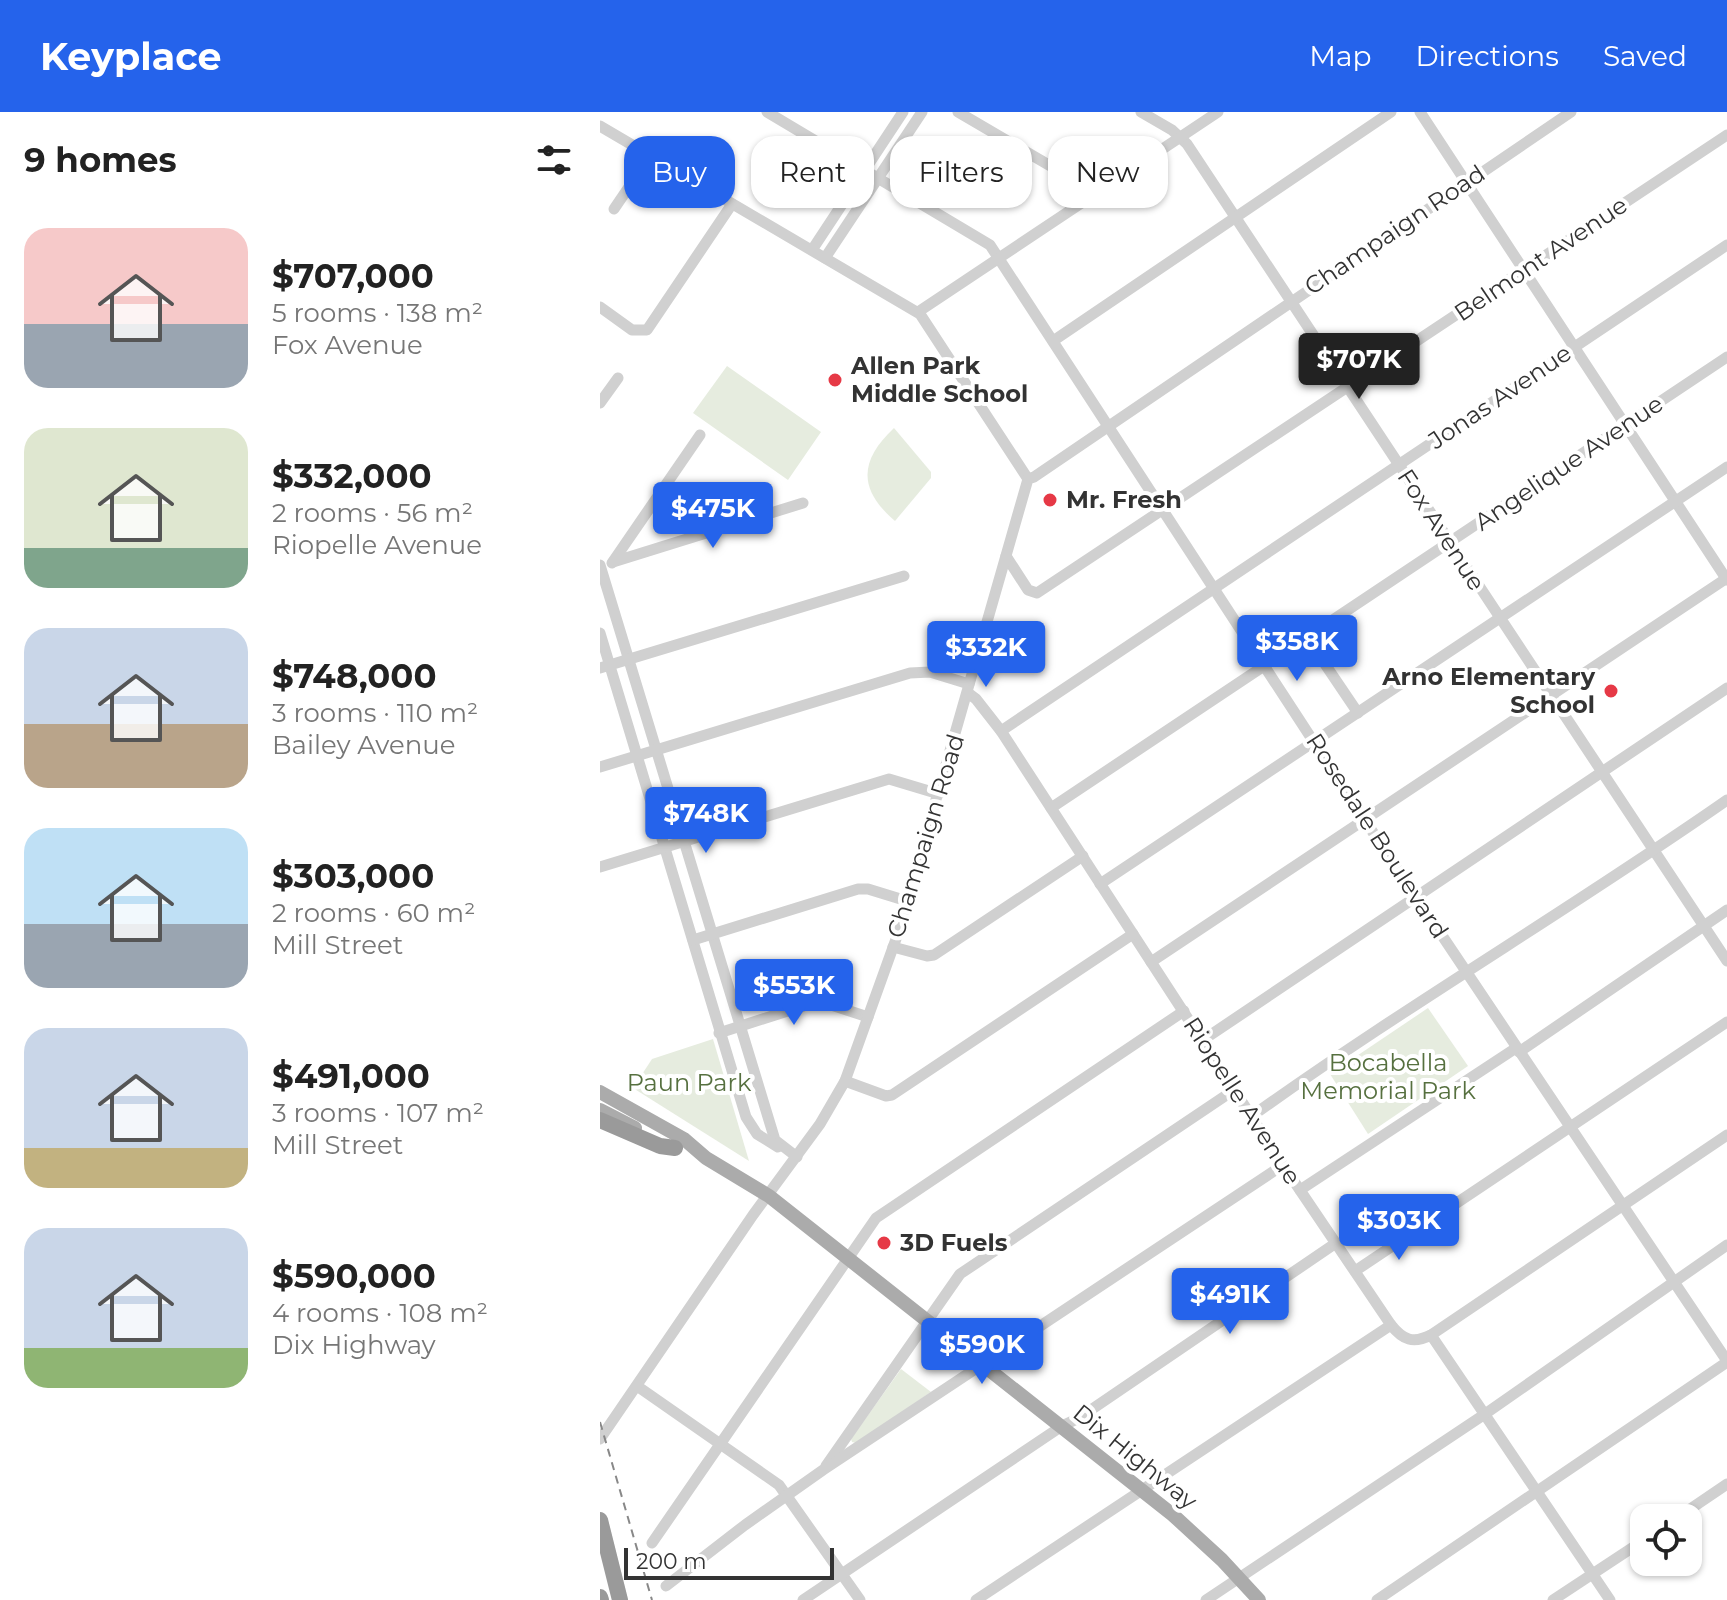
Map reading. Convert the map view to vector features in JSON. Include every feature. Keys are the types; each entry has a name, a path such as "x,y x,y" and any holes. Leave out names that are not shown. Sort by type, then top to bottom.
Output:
{"highway":[{"path":"600,1120 660,1146 675,1148"},
{"path":"600,1520 620,1600"}],"main road":[{"name":"Dix Highway","path":"600,1092 684,1139 706,1158 769,1196 849,1257 1195,1534 1259,1600"},
{"name":"Dix Highway","path":"600,1110 675,1148 706,1158"}],"street":[{"name":"Rosedale Boulevard","path":"767,112 808,136"},
{"path":"874,156 903,112"},
{"path":"825,258 922,112"},
{"path":"958,112 1048,165"},
{"name":"Fox Avenue","path":"1141,112 1181,137 1727,961"},
{"path":"1168,145 1218,112"},
{"path":"1053,341 1391,112"},
{"path":"1151,962 1727,578 1420,112"},
{"name":"Champaign Road","path":"600,1439 797,1157 845,1081 907,901 1028,479 1571,112"},
{"path":"600,126 624,140"},
{"name":"Belmont Avenue","path":"1006,556 1028,590 1037,593 1727,135"},
{"name":"Rosedale Boulevard","path":"874,175 985,239 1465,972 1727,1362"},
{"path":"614,209 624,194"},
{"path":"735,206 918,312 1028,479"},
{"path":"600,307 632,330 642,331 651,327 729,208"},
{"path":"812,250 840,208"},
{"path":"918,312 1072,208"},
{"name":"Jonas Avenue","path":"1001,731 1727,245"},
{"name":"Angelique Avenue","path":"1051,808 1727,357"},
{"path":"600,403 618,378"},
{"path":"613,562 700,435"},
{"path":"1100,884 1727,467"},
{"path":"797,1157 775,1140 600,565 803,503"},
{"path":"605,666 904,576"},
{"path":"600,633 605,666 638,755 749,1125 767,1141 797,1157"},
{"path":"1306,636 1358,713"},
{"path":"600,767 910,673 930,672 968,688"},
{"name":"Riopelle Avenue","path":"968,688 1001,731 1283,1165 1391,1325"},
{"path":"1203,1040 1727,688"},
{"path":"600,867 889,779 939,794"},
{"path":"1252,1116 1465,972 1654,852 1727,800"},
{"path":"893,947 934,955 1083,856"},
{"path":"693,940 858,889 907,901"},
{"path":"1300,1190 1518,1050 1727,910"},
{"path":"845,1081 886,1096 892,1095 1133,934"},
{"path":"719,1033 819,1001 868,1017"},
{"path":"652,1543 882,1213 1184,1011"},
{"path":"1355,1271 1727,1022"},
{"path":"823,1470 960,1274 1234,1090"},
{"path":"976,1600 1391,1325 1407,1340 1418,1341 1431,1335 1727,1135"},
{"path":"666,1586 823,1470 1283,1165"},
{"path":"803,1600 1336,1243"},
{"path":"1206,1600 1485,1414 1727,1245"},
{"path":"1431,1335 1610,1600"},
{"path":"1377,1600 1727,1362"},
{"path":"637,1386 779,1485 860,1600"},
{"path":"1698,1504 1727,1484"},
{"path":"1553,1600 1630,1549"}],"green space":[{"path":"727,366 821,432 788,480 693,413"},
{"path":"894,428 931,472 931,478 895,521 874,498 868,475 874,452"},
{"name":"Bocabella Memorial Park","path":"1428,1008 1468,1066 1368,1134 1330,1074"},
{"name":"Paun Park","path":"713,1039 749,1161 633,1088 652,1059"},
{"path":"901,1369 931,1392 856,1443 852,1442 851,1439"}],"railway":[{"path":"600,1422 652,1600"}],"place":[{"name":"Allen Park Middle School","path":"835,380"},
{"name":"Mr. Fresh","path":"1050,500"},
{"name":"Arno Elementary School","path":"1611,691"},
{"name":"3D Fuels","path":"884,1243"}]}
